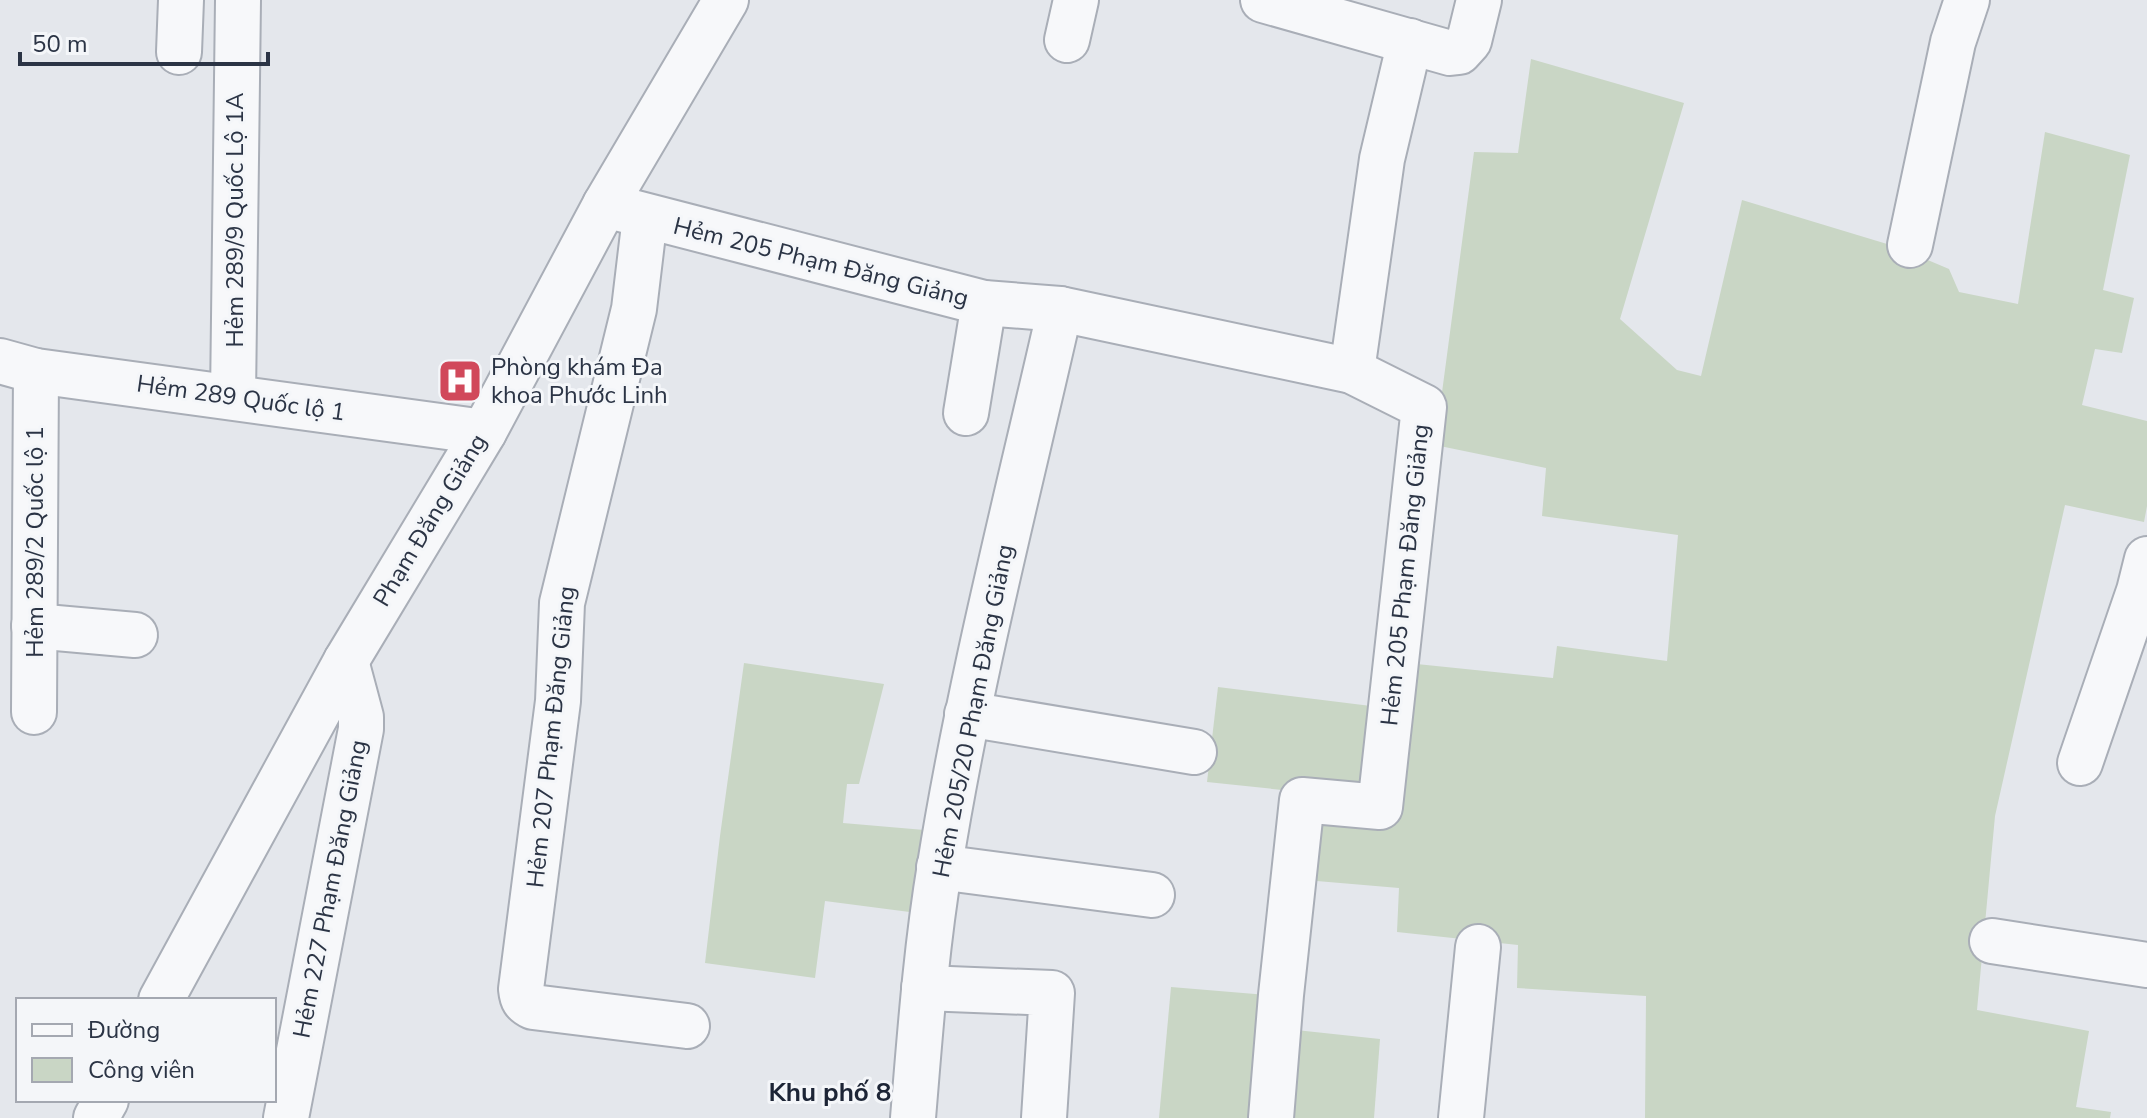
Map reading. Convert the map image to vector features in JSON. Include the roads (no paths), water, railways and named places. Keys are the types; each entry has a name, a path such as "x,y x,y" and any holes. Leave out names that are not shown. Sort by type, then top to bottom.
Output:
{"street":[{"path":"179,52 181,0"},
{"name":"Hẻm 289/9 Quốc Lộ 1A","path":"233,397 238,0"},
{"name":"Phạm Đăng Giảng","path":"162,998 346,661 484,432 625,211 726,0"},
{"path":"1263,0 1450,53 1459,52 1469,41 1479,0"},
{"path":"1910,245 1953,42 1967,0"},
{"path":"1352,371 1384,147 1410,41"},
{"name":"Hẻm 205 Phạm Đăng Giảng","path":"625,211 984,303 1060,309 1352,371 1424,407 1380,807 1302,800 1271,1118"},
{"name":"Hẻm 207 Phạm Đăng Giảng","path":"625,211 634,309 562,603 558,701 522,997 526,1004 533,1007 687,1026"},
{"path":"966,413 984,303"},
{"name":"Hẻm 205/20 Phạm Đăng Giảng","path":"913,1118 924,988 939,867 967,714 1060,309"},
{"name":"Hẻm 289 Quốc lộ 1","path":"18,366 484,432"},
{"name":"Hẻm 289/2 Quốc lộ 1","path":"18,366 34,626 34,712"},
{"path":"2080,763 2147,559"},
{"path":"34,626 135,635"},
{"name":"Hẻm 227 Phạm Đăng Giảng","path":"286,1118 361,729 361,717 346,661"},
{"path":"967,714 1194,752"},
{"path":"939,867 1152,895"},
{"path":"1992,941 2147,965"},
{"path":"1461,1118 1478,947"},
{"path":"924,988 1052,993 1044,1118"}],"place":[{"name":"Phòng khám Đa khoa Phước Linh","path":"460,381"}],"district":[{"name":"Khu phố 8","path":"830,1092"}]}
